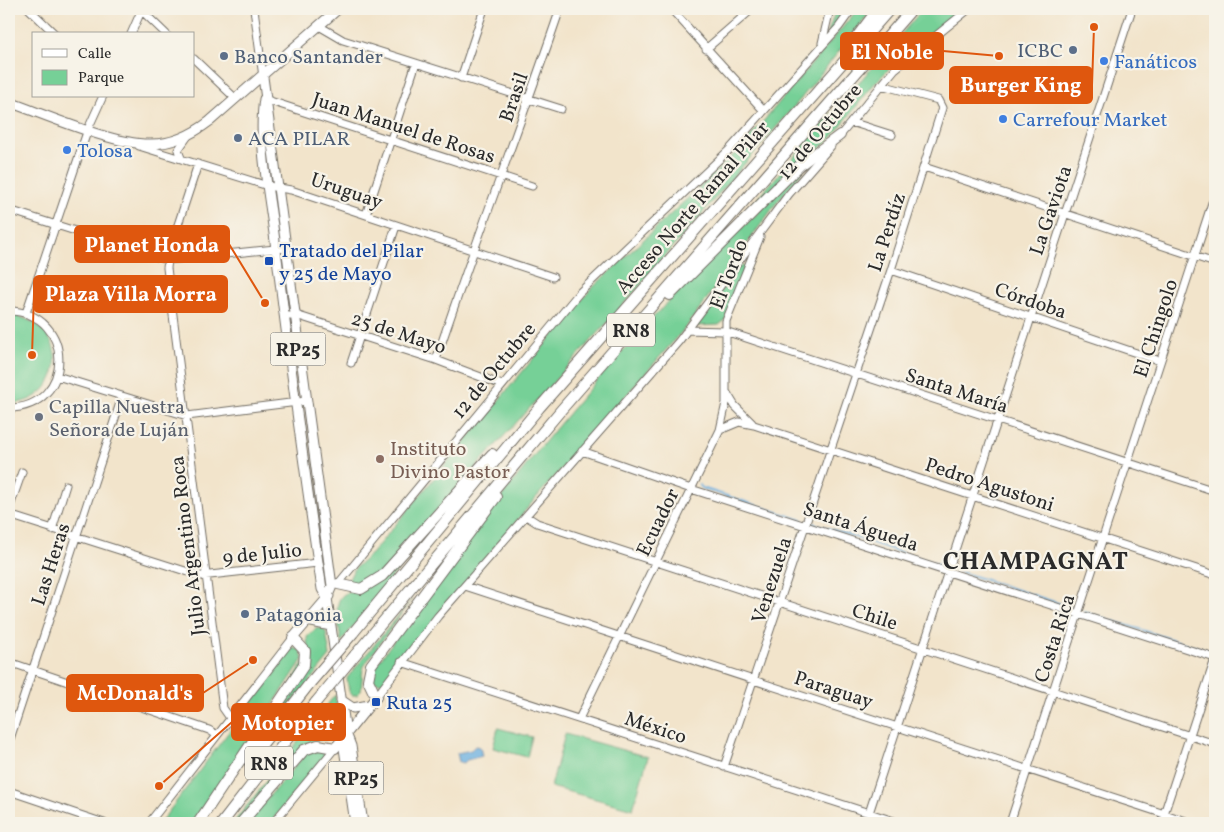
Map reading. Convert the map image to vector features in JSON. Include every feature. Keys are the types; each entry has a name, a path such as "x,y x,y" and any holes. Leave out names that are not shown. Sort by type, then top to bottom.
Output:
{"highway":[{"path":"815,94 878,9"},
{"name":"Acceso Norte Ramal Pilar","path":"198,823 310,683 538,408 890,9"},
{"name":"Acceso Norte Ramal Pilar","path":"222,823 316,702 561,410 912,9"},
{"path":"637,324 690,276 800,165 840,135"},
{"path":"338,584 361,589 382,576 496,449 538,408"},
{"path":"372,701 368,680 371,665 561,410"},
{"path":"198,823 304,665 305,651 293,638"},
{"path":"241,823 304,750 318,744 335,748"}],"main road":[{"name":"Uruguay","path":"9,102 129,143 162,143 188,135 236,99 338,9"},
{"name":"RP25","path":"262,77 264,99 270,116 272,186 289,316 296,402 318,564 322,589 327,598 346,733 351,746 363,823"},
{"name":"RP25","path":"289,316 306,401 332,586 327,598"},
{"name":"12 de Octubre","path":"293,638 338,584"},
{"path":"307,621 331,626"},
{"path":"341,700 353,708 372,701"},
{"name":"12 de Octubre","path":"335,748 372,701"},
{"name":"RP25","path":"346,733 344,748 355,823"}],"street":[{"path":"29,9 53,32"},
{"path":"132,32 141,9 164,32"},
{"name":"RP25","path":"254,9 262,77"},
{"path":"461,78 484,9"},
{"name":"Brasil","path":"436,360 472,250 502,176 560,9"},
{"path":"671,9 764,111"},
{"path":"706,49 752,9"},
{"path":"822,43 830,9"},
{"name":"12 de Octubre","path":"338,584 590,281 729,150 852,9"},
{"name":"12 de Octubre","path":"372,701 401,662 465,586 687,330 788,194 881,85 895,69 969,9"},
{"name":"La Gaviota","path":"869,813 1132,9"},
{"path":"319,26 343,40 561,109"},
{"path":"195,61 236,99"},
{"path":"366,215 416,63"},
{"name":"La Perdíz","path":"856,374 942,108 938,100 881,85"},
{"path":"26,313 54,225 88,129 102,98"},
{"name":"Juan Manuel de Rosas","path":"264,99 532,186"},
{"path":"851,122 892,135"},
{"path":"181,158 178,150 188,135"},
{"name":"Uruguay","path":"129,143 272,186 292,190 553,277"},
{"name":"Julio Argentino Roca","path":"198,164 167,260 223,708 230,718"},
{"path":"924,167 1215,263"},
{"name":"El Chingolo","path":"1128,463 1212,204"},
{"path":"9,210 167,260 281,248"},
{"path":"351,363 396,226"},
{"name":"El Tordo","path":"726,330 726,321 749,267 762,229"},
{"path":"739,260 749,267"},
{"name":"Córdoba","path":"891,270 1160,361"},
{"path":"9,311 26,313 42,321 52,332 58,346 60,361 57,376 51,388 42,397 30,404 9,408"},
{"name":"25 de Mayo","path":"289,316 436,360 502,385"},
{"name":"Santa María","path":"687,330 726,330 1215,491"},
{"name":"Ecuador","path":"579,719 618,635 720,430 724,414 726,390 726,330"},
{"name":"Venezuela","path":"724,766 755,681 856,374"},
{"path":"57,376 187,416 306,401"},
{"name":"Pedro Agustoni","path":"726,390 739,411 754,425"},
{"name":"Las Heras","path":"9,742 122,397"},
{"path":"720,430 734,424 739,411 730,409 724,414 734,424"},
{"name":"Pedro Agustoni","path":"734,424 754,425 1215,575"},
{"name":"Santa Águeda","path":"582,451 690,489 1215,659"},
{"name":"Costa Rica","path":"1010,823 1128,463"},
{"path":"9,510 22,472"},
{"path":"52,530 66,485"},
{"name":"9 de Julio","path":"9,515 76,538 206,576 318,564"},
{"name":"Chile","path":"526,516 537,522 1215,744"},
{"name":"Paraguay","path":"465,586 1192,823"},
{"name":"12 de Octubre","path":"149,823 293,638"},
{"path":"1161,823 1215,659"},
{"path":"9,662 209,730 217,735"},
{"name":"México","path":"401,662 900,823"},
{"name":"12 de Octubre","path":"273,823 335,748"},
{"path":"9,791 104,823"}],"green space":[{"path":"836,9 850,9 831,33 828,32"},
{"path":"858,9 873,9 799,101 602,329 386,568 358,587 350,583 349,579 354,569 372,553 591,289 739,150"},
{"path":"923,9 963,9 907,51 875,83 832,137 737,222"},
{"path":"802,169 803,171 775,205 687,326 535,499 385,680 381,683 373,681 372,674 374,668 406,623 505,492 574,407 666,304"},
{"path":"741,265 745,267 725,320 719,325 697,326 696,322"},
{"path":"9,315 30,321 44,331 53,345 56,361 52,376 44,390 29,400 9,404"},
{"path":"436,521 341,642 337,608 343,595 350,592 360,592"},
{"path":"412,599 363,667 361,691 357,695 352,695 349,691 347,678"},
{"path":"322,628 326,632 330,656 249,756 308,655 307,637 315,629"},
{"path":"292,648 300,650 303,659 220,786 191,823 160,823"},
{"path":"335,695 339,715 336,734 332,738 311,742 303,746 238,823 233,823"},
{"path":"498,728 532,737 527,757 493,748"},
{"path":"565,734 648,757 633,809 551,787"},
{"path":"309,750 324,750 324,757 270,823 246,823"}],"water":[{"path":"475,746 480,747 482,756 467,760 464,763 459,762 457,753 471,750"}],"waterway":[{"path":"692,475 717,428"},
{"path":"699,484 702,488 802,520"},
{"path":"812,523 945,567"},
{"path":"955,570 1076,609"},
{"path":"1084,612 1212,652"}],"place":[{"name":"Burger King","path":"1094,27"},
{"name":"ICBC","path":"1073,50"},
{"name":"Banco Santander","path":"224,56"},
{"name":"El Noble","path":"999,56"},
{"name":"Fanáticos","path":"1104,61"},
{"name":"Carrefour Market","path":"1003,119"},
{"name":"ACA PILAR","path":"238,138"},
{"name":"Tolosa","path":"67,150"},
{"name":"Tratado del Pilar y 25 de Mayo","path":"269,261"},
{"name":"Planet Honda","path":"265,303"},
{"name":"Plaza Villa Morra","path":"32,355"},
{"name":"Capilla Nuestra Señora de Luján","path":"39,417"},
{"name":"Instituto Divino Pastor","path":"380,459"},
{"name":"Patagonia","path":"245,614"},
{"name":"McDonald's","path":"253,660"},
{"name":"Ruta 25","path":"376,702"},
{"name":"Motopier","path":"159,786"}],"district":[{"name":"CHAMPAGNAT","path":"1036,560"}]}
